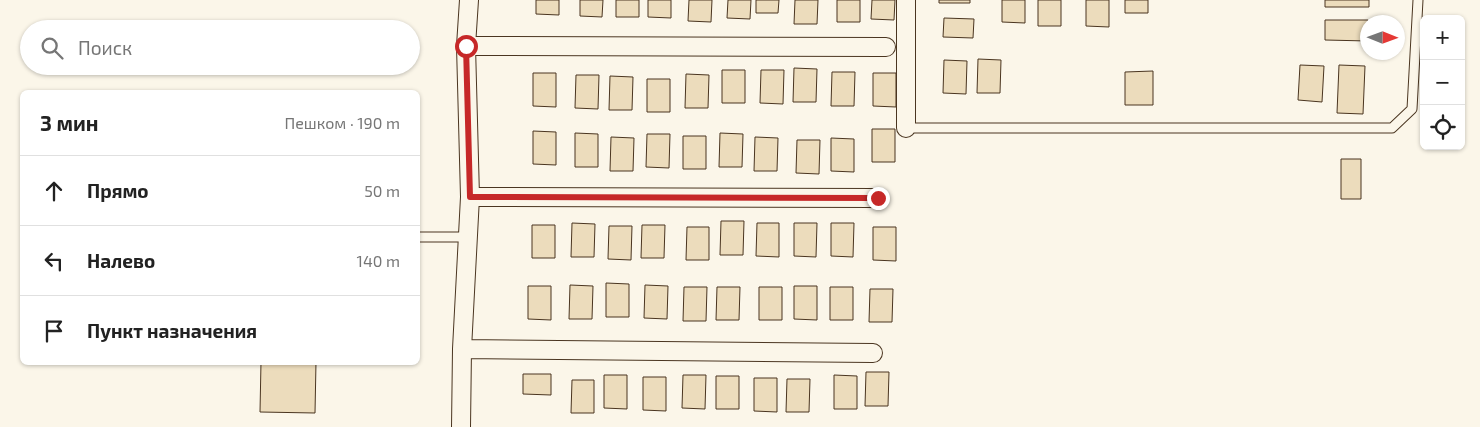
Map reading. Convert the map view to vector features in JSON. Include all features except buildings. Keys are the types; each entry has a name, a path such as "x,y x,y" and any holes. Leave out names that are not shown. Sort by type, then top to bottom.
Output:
{"street":[{"path":"461,427 462,349 470,197 466,46 469,0"},
{"path":"906,0 906,128"},
{"path":"466,46 886,47"},
{"path":"470,197 878,198"},
{"path":"462,349 873,352"}],"lane":[{"path":"906,128 1392,128 1412,109 1418,0"},
{"path":"420,237 468,236"}],"route":[{"path":"466,46 466,105 470,197 878,198"}]}
